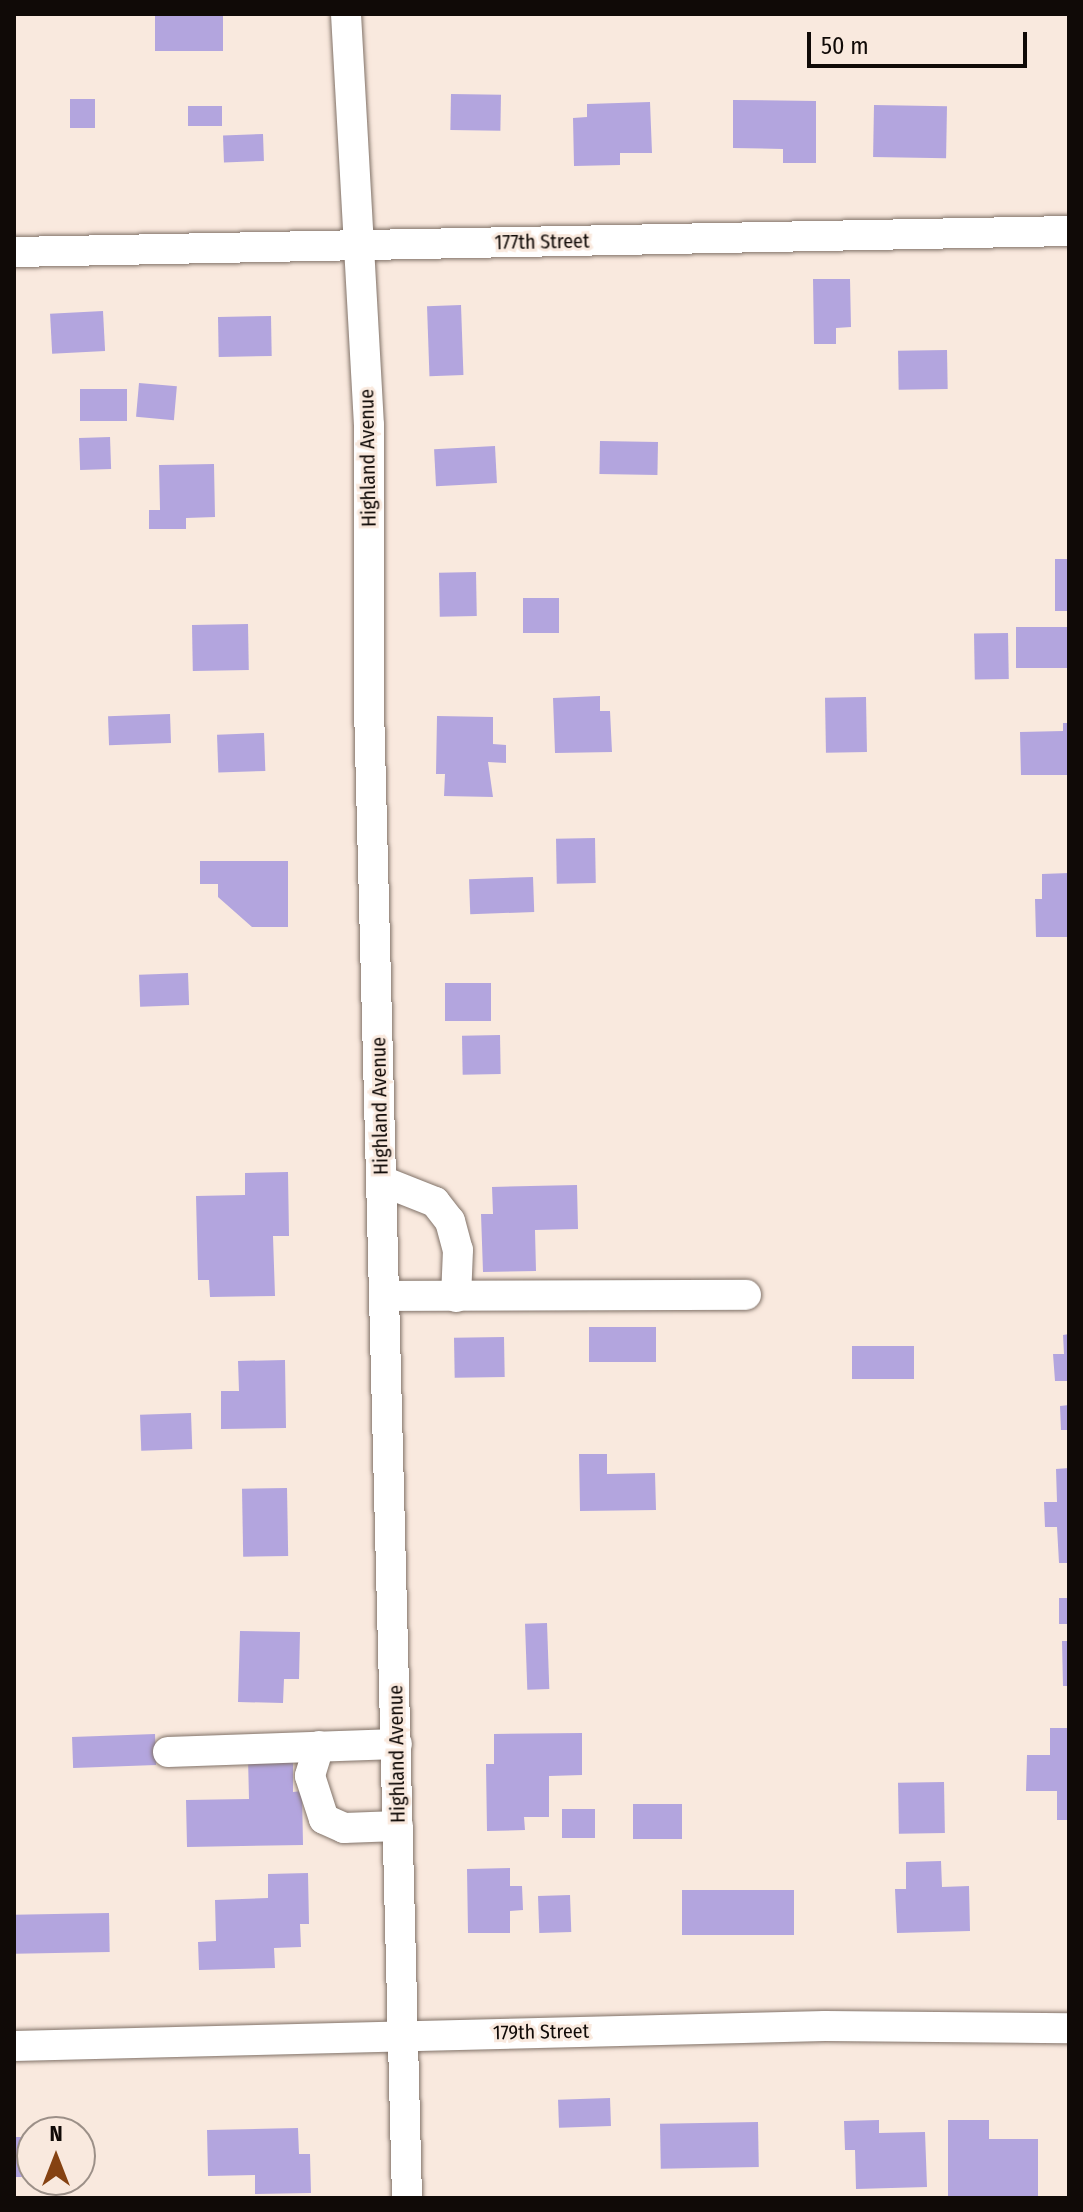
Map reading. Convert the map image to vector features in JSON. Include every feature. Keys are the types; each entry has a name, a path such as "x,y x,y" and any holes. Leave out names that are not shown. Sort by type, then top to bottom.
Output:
{"street":[{"name":"Highland Avenue","path":"346,14 355,246 369,425 369,707 407,2198"},
{"name":"177th Street","path":"14,252 1069,231"},
{"path":"382,1181 435,1202 450,1221 458,1250 456,1297"},
{"path":"384,1296 746,1295"},
{"path":"168,1752 397,1744"},
{"path":"319,1746 310,1776 324,1819 344,1828 398,1826"},
{"name":"179th Street","path":"14,2046 825,2026 1069,2028"}],"building":[{"path":"155,14 223,14 223,51 155,51"},
{"path":"451,94 501,95 500,131 450,130"},
{"path":"70,99 95,99 95,128 70,128"},
{"path":"733,100 816,101 816,163 783,163 783,149 733,148"},
{"path":"650,102 652,153 620,153 620,165 574,166 573,118 587,117 587,104"},
{"path":"874,105 947,106 946,158 873,157"},
{"path":"188,106 222,106 222,126 188,126"},
{"path":"263,134 264,161 224,162 223,135"},
{"path":"813,279 850,279 851,327 836,328 836,344 814,344"},
{"path":"461,305 463,375 429,376 427,306"},
{"path":"103,311 105,351 52,354 50,314"},
{"path":"271,316 272,356 219,357 218,317"},
{"path":"947,350 948,389 899,390 898,351"},
{"path":"139,383 177,386 174,420 136,417"},
{"path":"80,389 127,389 127,421 80,421"},
{"path":"110,437 111,469 80,470 79,438"},
{"path":"600,441 658,442 657,475 599,474"},
{"path":"495,446 497,483 436,486 434,449"},
{"path":"214,464 215,517 186,518 186,529 149,529 149,510 160,510 159,465"},
{"path":"1055,559 1069,559 1069,611 1055,611"},
{"path":"476,572 477,616 440,617 439,573"},
{"path":"523,598 559,598 559,633 523,633"},
{"path":"248,624 249,670 193,671 192,625"},
{"path":"1016,627 1069,627 1069,668 1016,668"},
{"path":"1008,633 1009,679 975,680 974,634"},
{"path":"600,696 600,711 610,711 612,752 555,753 553,698"},
{"path":"866,697 867,752 826,753 825,698"},
{"path":"170,714 171,743 109,745 108,716"},
{"path":"437,716 493,717 493,744 506,745 506,763 488,762 493,797 444,796 445,774 436,774"},
{"path":"1063,723 1069,723 1069,775 1021,775 1020,732 1063,731"},
{"path":"264,733 265,771 218,773 217,735"},
{"path":"595,838 596,883 557,884 556,839"},
{"path":"200,861 288,861 288,927 252,927 218,897 218,884 200,884"},
{"path":"1069,873 1069,937 1036,937 1035,899 1042,899 1042,874"},
{"path":"533,877 534,912 470,914 469,879"},
{"path":"188,973 189,1005 140,1007 139,975"},
{"path":"445,983 491,983 491,1021 445,1021"},
{"path":"500,1035 501,1074 463,1075 462,1036"},
{"path":"288,1172 289,1236 273,1236 275,1296 210,1297 209,1280 198,1280 196,1196 245,1195 245,1173"},
{"path":"577,1185 578,1229 535,1230 536,1271 483,1272 481,1214 493,1214 492,1187"},
{"path":"589,1327 656,1327 656,1362 589,1362"},
{"path":"1069,1334 1069,1381 1055,1381 1053,1354 1064,1354 1063,1335"},
{"path":"504,1337 505,1377 455,1378 454,1338"},
{"path":"852,1346 914,1346 914,1379 852,1379"},
{"path":"285,1360 286,1428 221,1429 221,1391 239,1391 238,1361"},
{"path":"1069,1405 1069,1430 1061,1430 1060,1406"},
{"path":"191,1413 192,1449 141,1451 140,1415"},
{"path":"579,1454 607,1454 607,1474 655,1473 656,1510 580,1511"},
{"path":"1069,1468 1069,1563 1059,1563 1057,1527 1045,1527 1044,1502 1057,1502 1056,1469"},
{"path":"287,1488 288,1556 243,1557 242,1489"},
{"path":"1059,1598 1069,1598 1069,1624 1059,1624"},
{"path":"547,1623 549,1689 527,1690 525,1624"},
{"path":"240,1631 300,1632 299,1679 284,1679 283,1703 238,1702"},
{"path":"1062,1641 1069,1641 1069,1686 1063,1686"},
{"path":"1050,1728 1069,1728 1069,1820 1057,1820 1057,1791 1026,1791 1027,1755 1050,1755"},
{"path":"582,1733 582,1775 549,1776 549,1817 524,1817 525,1830 487,1831 486,1764 494,1764 494,1734"},
{"path":"155,1734 156,1765 73,1768 72,1737"},
{"path":"293,1757 293,1792 302,1791 303,1845 187,1847 186,1800 249,1799 248,1758"},
{"path":"944,1782 945,1833 899,1834 898,1783"},
{"path":"633,1804 682,1804 682,1839 633,1839"},
{"path":"562,1809 595,1809 595,1838 562,1838"},
{"path":"941,1861 942,1887 969,1886 970,1931 897,1933 895,1889 906,1889 906,1862"},
{"path":"510,1868 510,1886 522,1886 523,1910 510,1911 510,1933 468,1933 467,1869"},
{"path":"308,1873 309,1924 300,1924 301,1947 274,1948 275,1968 199,1970 198,1942 216,1941 215,1900 268,1898 268,1874"},
{"path":"682,1890 794,1890 794,1935 682,1935"},
{"path":"570,1895 571,1932 539,1933 538,1896"},
{"path":"109,1913 110,1952 15,1954 14,1915"},
{"path":"610,2098 611,2126 559,2128 558,2100"},
{"path":"879,2120 879,2133 925,2132 927,2187 856,2189 855,2150 845,2150 844,2121"},
{"path":"948,2120 989,2120 989,2139 1038,2139 1038,2198 948,2198"},
{"path":"758,2122 759,2167 661,2169 660,2124"},
{"path":"298,2128 299,2154 310,2154 311,2193 255,2194 255,2175 208,2176 207,2130"},
{"path":"14,2137 16,2137 16,2177"}]}
